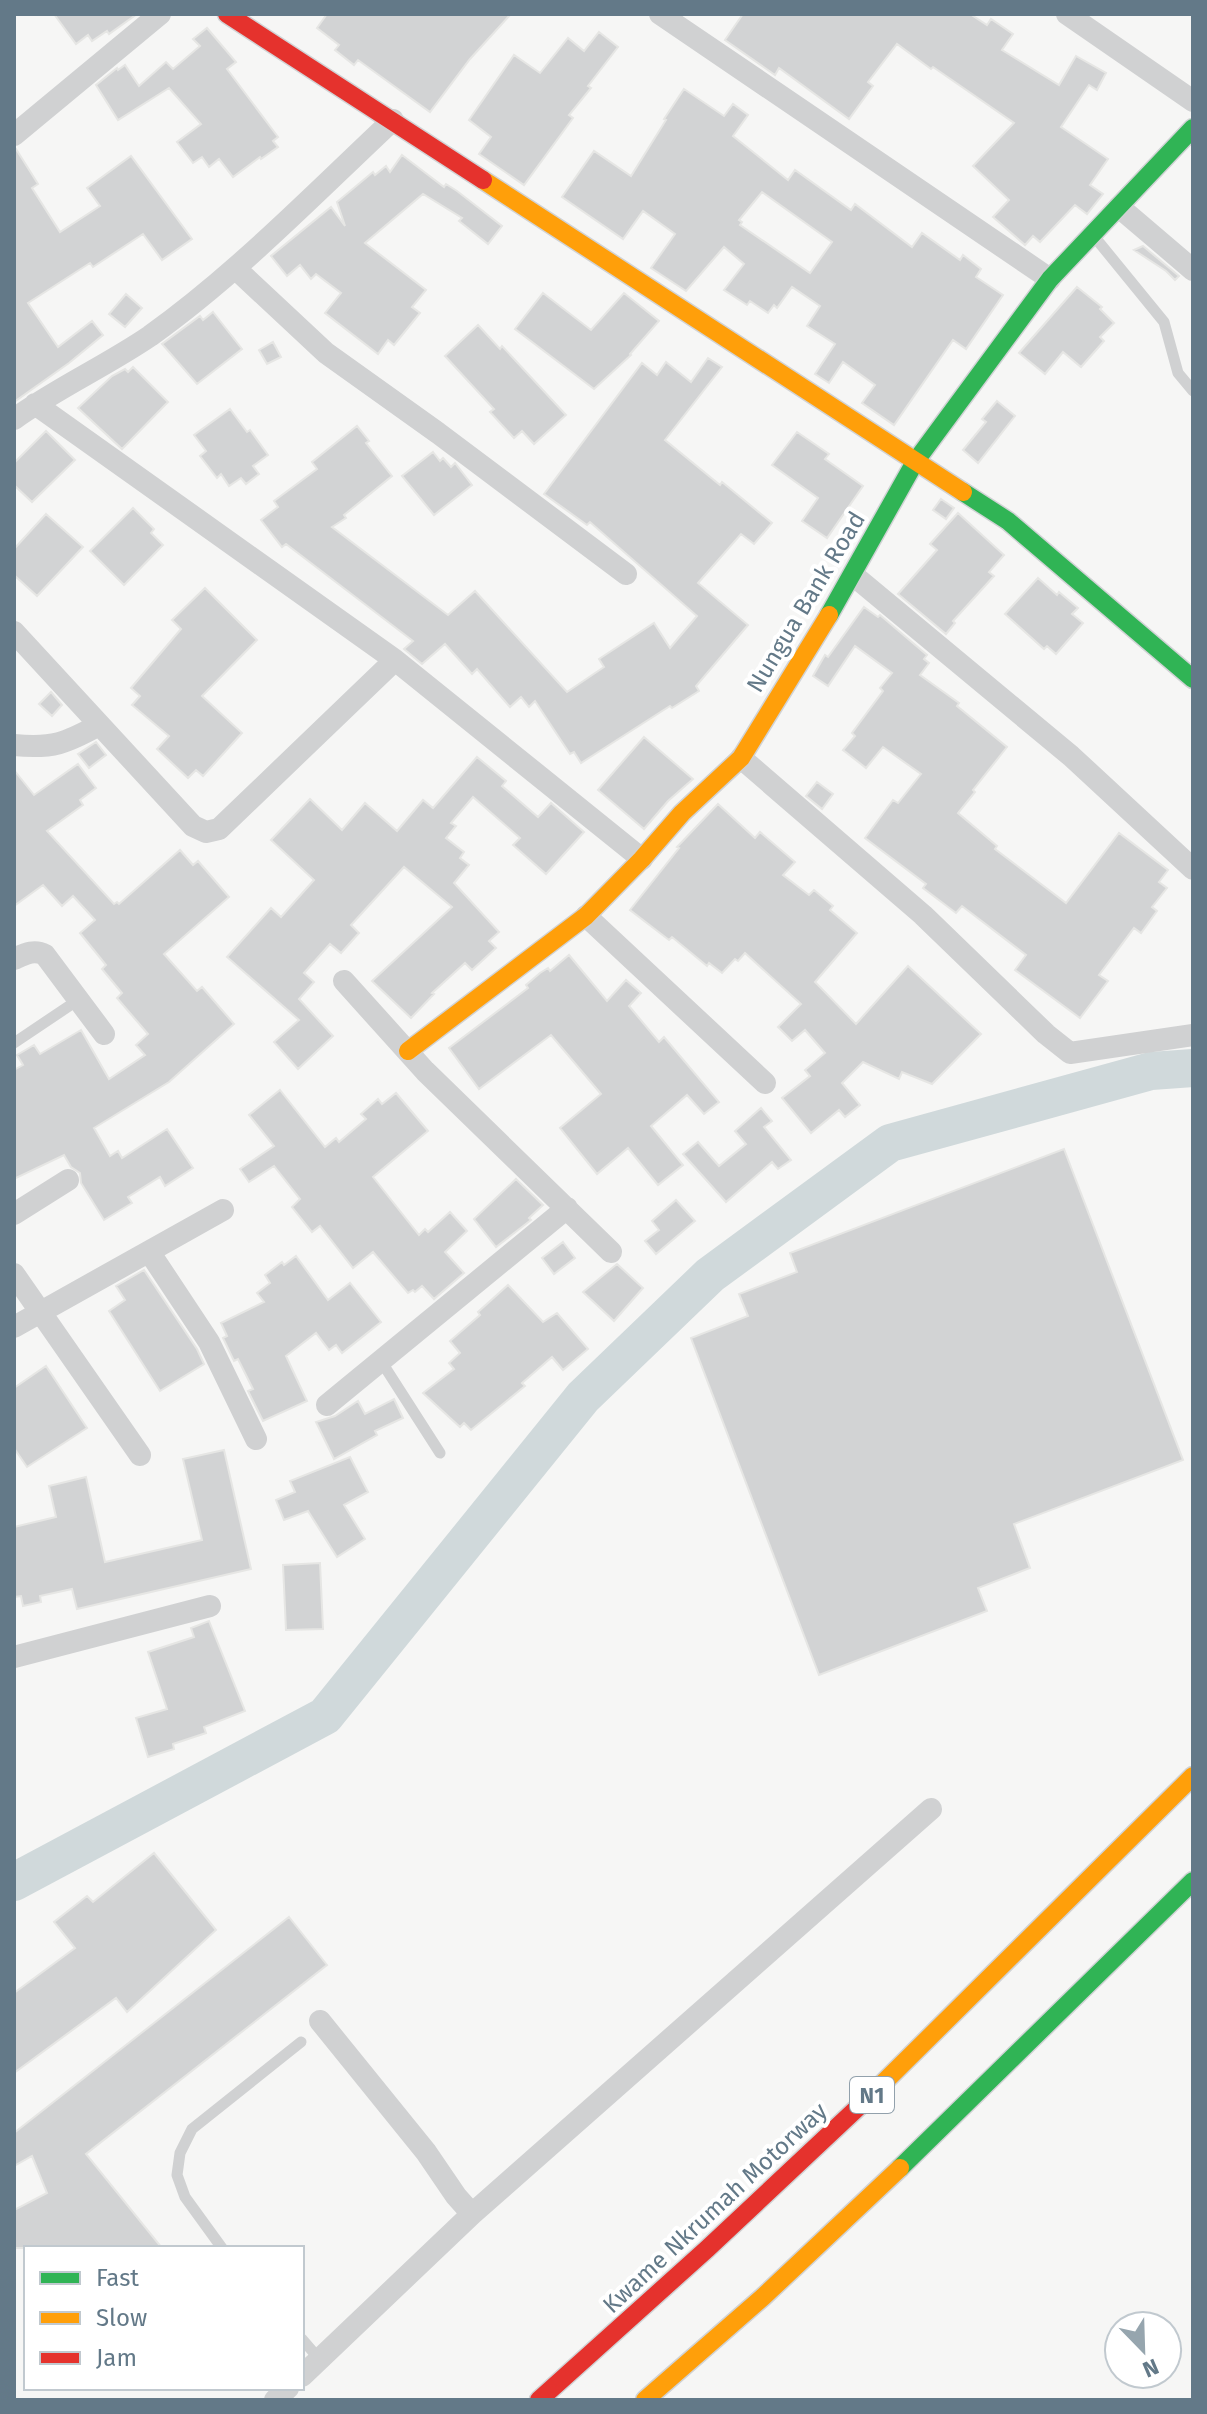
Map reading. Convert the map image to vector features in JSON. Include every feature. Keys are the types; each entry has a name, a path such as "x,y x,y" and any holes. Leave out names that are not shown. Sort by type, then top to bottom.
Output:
{"main road":[{"path":"227,14 1008,521 1193,679"},
{"name":"Nungua Bank Road","path":"408,1051 586,916 682,813 741,758 853,575 915,462 1050,279 1193,128"},
{"name":"Kwame Nkrumah Motorway","path":"539,2400 814,2151 949,2022 1193,1776"},
{"path":"645,2400 763,2297 918,2151 1193,1881"}],"street":[{"path":"14,135 160,14"},
{"path":"660,14 1050,279"},
{"path":"1067,14 1193,101"},
{"path":"14,419 149,336 235,268 393,120"},
{"path":"1119,207 1193,270"},
{"path":"235,268 326,353 626,574"},
{"path":"35,404 395,660 642,859"},
{"path":"853,575 1071,756 1193,869"},
{"path":"14,632 193,826 206,832 219,829 395,660"},
{"path":"14,745 38,748 68,742 99,725"},
{"path":"741,758 923,915 1046,1034 1070,1053 1193,1035"},
{"path":"586,916 765,1083"},
{"path":"14,959 28,952 45,955 104,1034"},
{"path":"344,981 425,1071 611,1252"},
{"path":"14,1214 68,1180"},
{"path":"327,1405 567,1208"},
{"path":"14,1327 223,1210"},
{"path":"150,1253 209,1342 256,1439"},
{"path":"14,1274 140,1455"},
{"path":"14,1657 210,1606"},
{"path":"304,2374 472,2214 931,1809"},
{"path":"320,2021 472,2214"}],"lane":[{"path":"1093,234 1164,322 1178,373 1193,391"},
{"path":"14,1043 78,1000"},
{"path":"381,1361 440,1453"},
{"path":"221,2246 185,2197 177,2175 180,2153 192,2129 301,2042"},
{"path":"304,2341 320,2360"}],"building":[{"path":"54,14 137,14 109,34 107,31 92,41 88,35 76,44"},
{"path":"327,14 511,14 470,59 430,112 358,60 354,65 335,50 339,45 317,28"},
{"path":"743,14 970,14 987,25 991,19 1013,34 1002,50 1059,85 1076,56 1106,73 1097,90 1089,85 1061,127 1108,159 1090,185 1103,194 1087,214 1075,205 1040,242 1033,236 1025,245 993,217 1009,200 973,166 1014,123 897,44 868,82 873,86 849,119 779,68 775,75 725,40"},
{"path":"207,28 236,62 227,69 278,137 273,141 278,147 233,177 219,159 209,167 202,157 193,163 177,142 201,124 169,88 118,120 96,85 125,65 139,86 166,62 173,69 200,46 193,39"},
{"path":"599,32 618,47 588,86 591,88 569,115 573,118 524,185 479,154 491,137 469,120 514,55 540,73 568,38 584,51"},
{"path":"684,89 724,116 733,104 748,115 733,136 788,180 795,170 851,210 855,204 912,247 922,233 960,260 963,255 981,269 976,277 1003,295 966,349 953,340 894,425 862,403 875,385 843,362 829,383 815,374 835,344 807,326 820,306 792,287 777,308 774,305 768,313 750,301 747,305 724,290 744,264 724,247 686,291 651,268 675,234 643,211 623,239 562,197 594,151 631,176","holes":["762,192 832,242 810,273 740,225 742,222 739,220"]},
{"path":"14,149 38,184 32,188 60,232 100,206 87,188 131,156 192,239 162,260 143,234 93,267 90,263 28,303 58,347 92,321 103,335 14,402"},
{"path":"402,155 444,187 446,184 457,191 502,226 488,244 459,221 462,218 423,194 365,243 426,290 412,307 420,313 394,345 388,340 378,354 325,313 341,293 316,274 311,279 300,265 287,276 271,256 331,207 345,226 337,202 373,172 375,175 386,166 390,172"},
{"path":"1143,246 1179,276 1175,280 1134,250"},
{"path":"1077,287 1102,307 1100,309 1114,323 1100,337 1104,341 1081,367 1063,352 1045,374 1019,353"},
{"path":"543,293 591,330 624,293 659,321 631,355 594,389 515,329"},
{"path":"126,294 142,308 125,327 109,314"},
{"path":"213,312 242,349 197,384 162,344 200,316 203,320"},
{"path":"478,325 500,349 502,346 566,415 534,444 522,431 514,438 490,412 494,409 445,356"},
{"path":"273,342 281,357 267,364 259,350"},
{"path":"708,358 722,367 665,440 772,523 754,544 741,534 698,583 748,625 696,686 699,691 581,763 574,752 570,754 535,701 529,707 521,697 510,707 477,669 472,674 445,644 422,664 404,649 413,641 286,544 282,547 261,520 278,507 274,501 317,469 312,462 357,426 392,476 332,527 448,615 475,591 567,692 604,667 599,659 654,623 670,648 697,616 590,522 587,525 544,494 642,363 657,375 666,362 691,382"},
{"path":"133,367 168,402 122,449 78,408 112,376 125,369 128,372"},
{"path":"997,401 1015,416 978,463 963,450 986,422 982,419"},
{"path":"230,409 268,455 253,466 259,474 246,484 241,478 229,486 221,474 217,478 200,456 206,451 194,435"},
{"path":"46,431 75,460 32,502 14,485 14,463"},
{"path":"797,432 829,454 825,459 863,486 827,538 802,521 818,498 772,465"},
{"path":"433,452 440,461 443,458 451,467 455,463 472,485 434,515 402,476"},
{"path":"941,499 954,508 946,519 933,510"},
{"path":"133,508 154,529 151,533 163,545 124,585 90,551"},
{"path":"958,513 1004,555 989,572 994,576 953,621 955,623 946,634 898,594 937,550 930,544"},
{"path":"46,514 83,547 37,596 14,575 14,549"},
{"path":"1038,578 1078,608 1072,614 1083,623 1056,654 1047,646 1044,649 1005,614"},
{"path":"205,588 257,640 202,696 242,733 203,776 196,770 188,778 157,749 169,736 132,705 140,696 131,688 181,629 172,620"},
{"path":"864,607 878,617 880,615 927,655 924,659 929,663 920,675 959,703 957,706 1007,747 958,813 997,846 995,849 1066,903 1119,833 1168,870 1159,882 1167,888 1152,907 1157,911 1141,933 1134,928 1099,975 1108,981 1080,1018 1015,970 1026,955 962,906 956,913 923,888 926,884 865,838 893,800 898,803 921,774 883,747 866,768 843,750 855,736 852,733 883,691 880,688 892,673 855,646 828,686 813,676 825,655 828,657"},
{"path":"51,692 62,705 52,716 39,704"},
{"path":"644,737 693,779 668,801 644,829 598,790"},
{"path":"96,742 106,755 89,768 78,754"},
{"path":"477,757 506,781 502,786 538,817 551,803 584,832 546,874 513,845 520,838 473,797 451,823 456,826 446,838 464,852 460,858 469,865 454,883 499,932 489,941 496,948 472,970 465,963 432,993 411,1018 372,981 452,907 404,867 351,925 359,933 341,953 330,944 304,973 314,982 299,999 333,1036 298,1069 274,1042 299,1020 227,957 271,908 281,917 314,880 271,840 310,799 342,830 365,803 397,831 423,800 433,808"},
{"path":"78,764 96,788 80,800 83,805 47,831 114,904 119,904 180,850 193,865 198,861 229,897 164,954 197,991 202,987 234,1024 169,1082 94,1128 110,1156 118,1151 122,1158 167,1129 193,1168 165,1186 160,1177 128,1197 132,1203 104,1220 81,1183 80,1173 71,1167 64,1155 14,1179 14,1070 23,1065 17,1055 34,1045 40,1054 81,1030 109,1079 145,1055 136,1045 148,1034 117,998 122,993 102,969 106,965 80,933 95,920 73,896 62,906 43,885 14,906 14,770 34,795"},
{"path":"817,782 833,794 822,809 806,796"},
{"path":"718,804 755,838 760,832 795,862 783,875 809,895 814,890 833,906 830,910 857,933 815,982 856,1024 908,966 981,1034 932,1084 902,1072 899,1079 863,1062 842,1083 860,1105 845,1117 839,1110 811,1133 782,1098 810,1076 805,1070 825,1053 805,1030 792,1041 778,1027 801,1004 745,953 722,973 709,963 707,966 672,937 669,940 630,910 677,847"},
{"path":"569,955 607,1001 626,980 641,993 629,1006 659,1042 664,1037 719,1102 704,1114 687,1095 651,1126 683,1165 658,1185 628,1148 597,1174 560,1128 601,1094 551,1035 479,1089 449,1048 528,988 526,985 540,973 548,968 550,971"},
{"path":"280,1090 325,1147 336,1138 339,1142 366,1119 361,1114 378,1099 382,1104 396,1093 428,1131 373,1177 419,1235 425,1229 428,1232 450,1212 467,1231 445,1252 464,1273 434,1299 422,1286 408,1293 373,1252 353,1268 320,1226 312,1232 292,1207 300,1199 274,1166 249,1182 240,1169 274,1146 249,1115"},
{"path":"761,1108 772,1121 764,1127 791,1160 778,1169 772,1162 726,1202 683,1154 698,1142 719,1166 746,1144 735,1131"},
{"path":"1064,1149 1183,1460 1014,1524 1030,1568 978,1588 987,1611 819,1675 691,1338 748,1316 739,1294 797,1272 790,1253"},
{"path":"516,1179 543,1205 529,1218 531,1220 496,1247 474,1219"},
{"path":"676,1200 695,1221 656,1254 645,1241 659,1230 652,1221"},
{"path":"563,1242 575,1258 554,1274 542,1258"},
{"path":"296,1256 328,1300 350,1283 381,1322 342,1353 336,1345 329,1350 316,1333 286,1356 307,1401 263,1421 248,1391 253,1389 223,1338 227,1336 221,1323 264,1302 257,1293 270,1283 265,1275"},
{"path":"617,1264 643,1288 614,1321 583,1292"},
{"path":"144,1270 204,1364 160,1391 109,1311 125,1300 116,1286"},
{"path":"508,1285 543,1322 557,1313 588,1349 563,1370 552,1357 522,1383 525,1386 471,1430 464,1423 460,1427 423,1393 454,1369 449,1363 460,1353 450,1341"},
{"path":"46,1366 87,1428 27,1467 14,1448 14,1388"},
{"path":"394,1399 403,1418 375,1431 377,1435 334,1459 316,1422 335,1416 358,1401 365,1414"},
{"path":"224,1450 251,1569 77,1609 72,1589 40,1596 41,1602 23,1606 21,1596 14,1597 14,1527 56,1517 49,1486 86,1477 105,1562 202,1540 183,1459"},
{"path":"350,1457 368,1492 344,1505 365,1539 337,1557 308,1511 284,1520 276,1500 295,1492 290,1481"},
{"path":"320,1563 323,1629 286,1630 283,1565"},
{"path":"209,1621 245,1711 204,1727 206,1733 173,1744 174,1749 148,1757 136,1718 167,1709 148,1652 194,1637 191,1628"},
{"path":"154,1853 216,1930 127,2012 116,1998 14,2073 14,1993 75,1948 54,1922 87,1896 93,1902"},
{"path":"289,1917 327,1965 86,2154 160,2246 14,2248 14,2210 47,2193 32,2156 14,2166 14,2133"}],"waterway":[{"path":"14,1882 325,1716 583,1397 710,1275 890,1143 1151,1071 1193,1068"}],"traffic: fast":[{"path":"829,615 915,462 1050,279 1193,128"},
{"path":"963,492 1008,521 1193,679"},
{"path":"900,2168 1193,1881"}],"traffic: slow":[{"path":"483,180 963,492"},
{"path":"408,1051 586,916 682,813 741,758 829,615"},
{"path":"868,2098 1193,1776"},
{"path":"645,2400 763,2297 900,2168"}],"traffic: jam":[{"path":"227,14 483,180"},
{"path":"539,2400 868,2098"}]}
